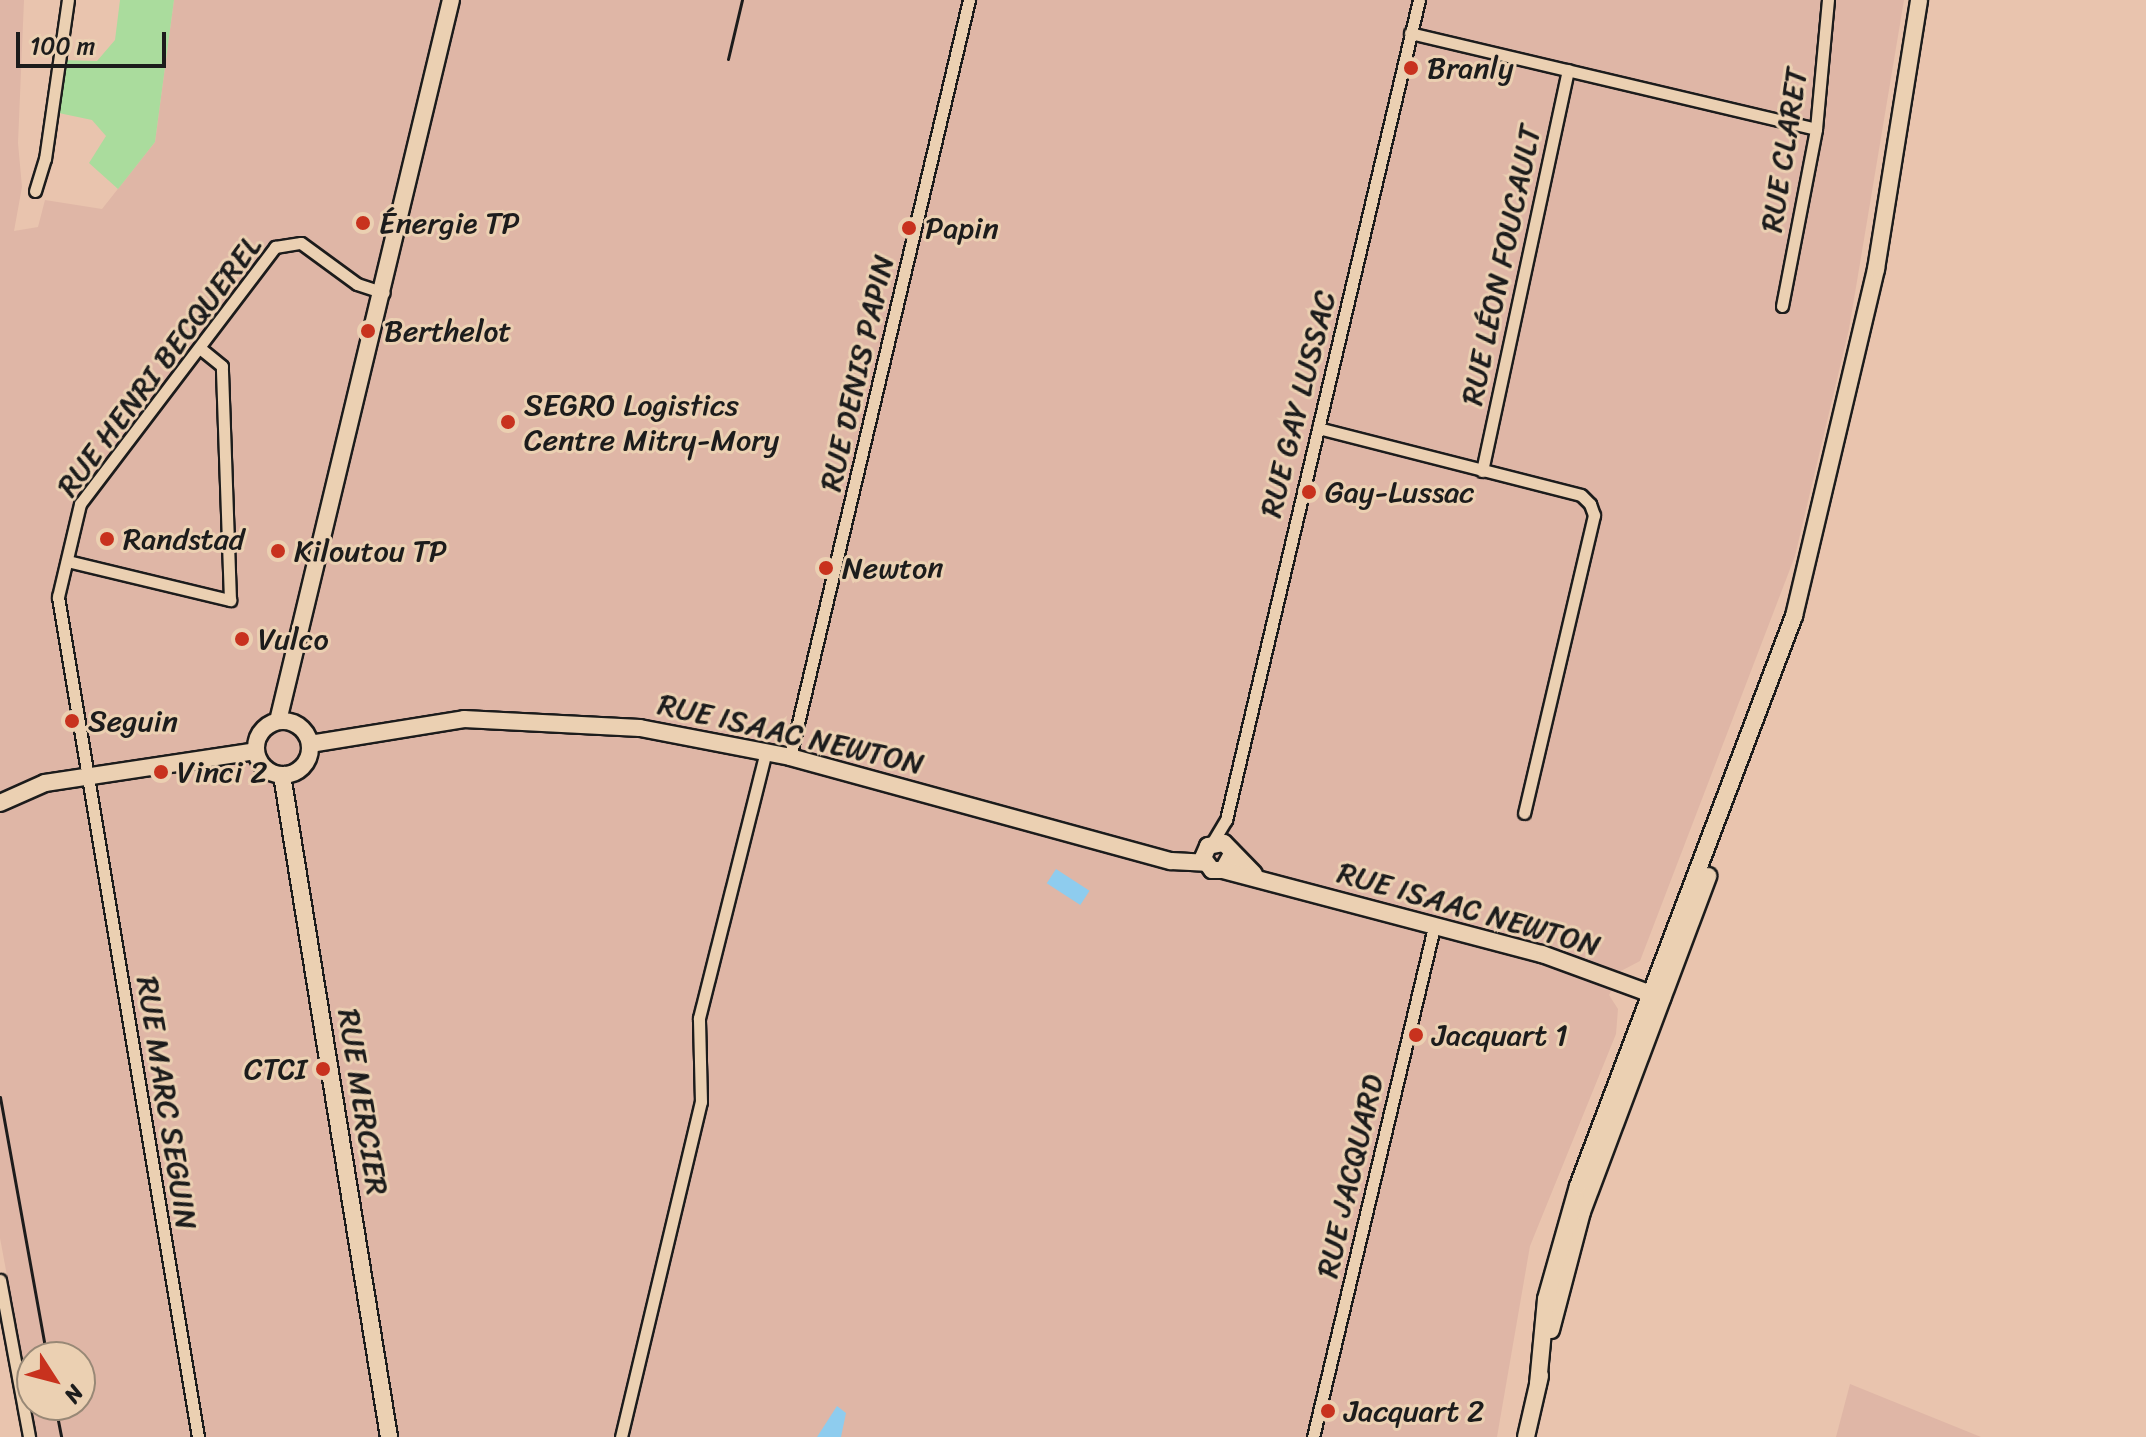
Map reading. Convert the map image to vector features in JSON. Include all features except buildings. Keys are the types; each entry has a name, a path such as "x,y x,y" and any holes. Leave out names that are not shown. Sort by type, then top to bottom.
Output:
{"street":[{"path":"35,191 45,159 68,0"},
{"path":"278,721 384,293 451,0"},
{"name":"RUE DENIS PAPIN","path":"790,757 969,0"},
{"name":"RUE GAY LUSSAC","path":"1220,847 1419,0"},
{"name":"RUE CLARET","path":"1782,306 1816,129 1828,0"},
{"path":"1526,1437 1538,1384 1546,1299 1557,1248 1657,996 1794,616 1876,269 1919,0"},
{"path":"1410,33 1816,129"},
{"name":"RUE LÉON FOUCAULT","path":"1482,471 1568,70"},
{"name":"RUE HENRI BECQUEREL","path":"89,776 58,597 80,504 280,243 301,243 357,284 384,293"},
{"path":"67,561 230,600 222,366 200,348"},
{"path":"1318,428 1581,495 1594,515 1524,813"},
{"name":"RUE ISAAC NEWTON","path":"310,744 464,719 640,728 766,751 1159,855 1205,863 1269,884 1542,954 1657,996"},
{"path":"278,721 295,723 310,744 306,762 282,775 266,770 256,751 262,730 278,721"},
{"path":"0,803 45,783 256,751"},
{"path":"621,1437 701,1102 699,1018 766,751"},
{"name":"RUE MERCIER","path":"282,775 389,1437"},
{"name":"RUE MARC SEGUIN","path":"89,776 198,1437"},
{"path":"1205,863 1220,847"},
{"path":"1220,847 1223,870"},
{"name":"RUE ISAAC NEWTON","path":"1159,855 1220,847 1269,884"},
{"name":"RUE JACQUARD","path":"1313,1437 1434,927"},
{"path":"0,1280 29,1437"}],"shaded area":[{"path":"0,0 24,0 18,143 22,187 14,231 38,227 45,200 102,209 155,142 174,0 1904,0 1849,329 1795,556 1640,961 1621,971 1609,995 1618,1009 1616,1034 1530,1246 1497,1437 37,1437 34,1421 96,1421 96,1341 19,1341 0,1238"},
{"path":"1850,1384 1981,1437 1836,1437"}],"green space":[{"path":"120,0 174,0 155,142 118,189 89,163 106,136 92,120 54,112 61,60 97,61 115,40"}],"water":[{"path":"1056,869 1090,891 1080,905 1047,883"},
{"path":"837,1406 846,1413 841,1437 817,1437"}],"railway":[{"path":"728,59 742,0"},
{"path":"0,1097 44,1341"},
{"path":"58,1421 61,1437"}],"place":[{"name":"Branly","path":"1411,68"},
{"name":"Énergie TP","path":"363,223"},
{"name":"Papin","path":"909,228"},
{"name":"Berthelot","path":"368,331"},
{"name":"SEGRO Logistics Centre Mitry-Mory","path":"508,422"},
{"name":"Gay-Lussac","path":"1309,492"},
{"name":"Randstad","path":"107,539"},
{"name":"Kiloutou TP","path":"278,551"},
{"name":"Newton","path":"826,568"},
{"name":"Vulco","path":"242,639"},
{"name":"Seguin","path":"72,721"},
{"name":"Vinci 2","path":"161,772"},
{"name":"Jacquart 1","path":"1416,1035"},
{"name":"CTCI","path":"323,1069"},
{"name":"Jacquart 2","path":"1328,1411"}]}
